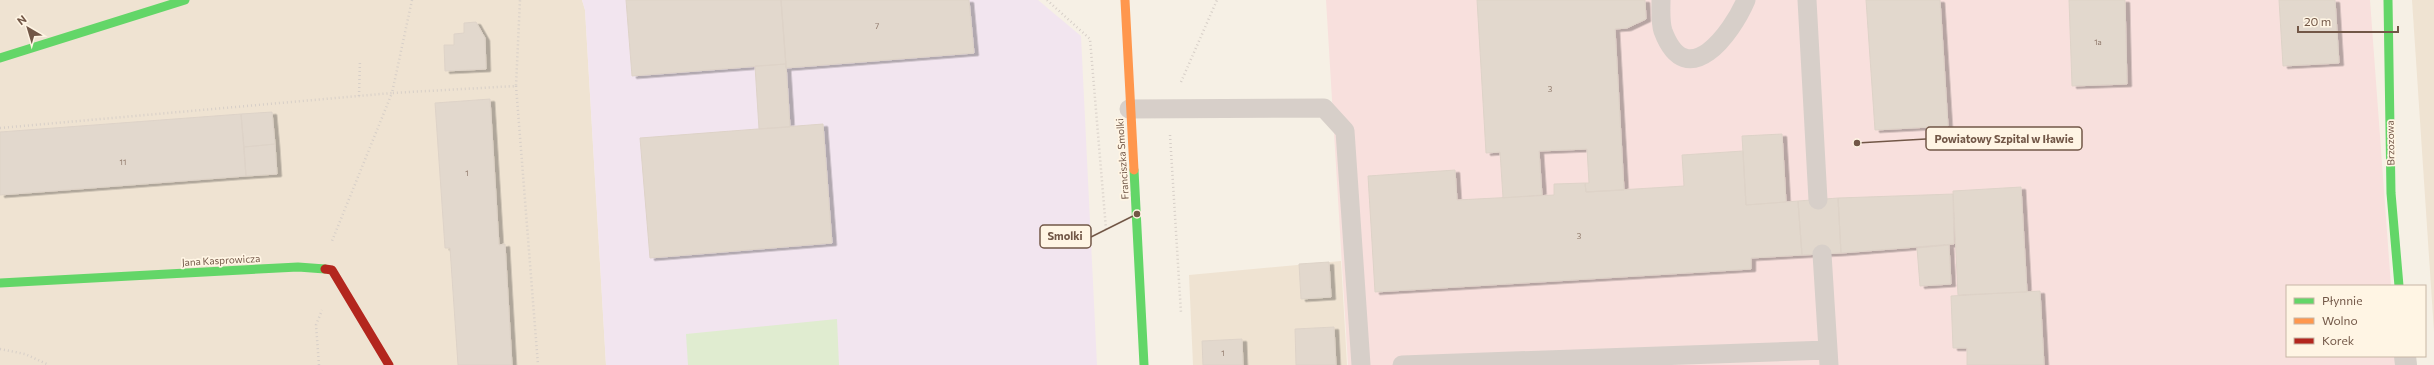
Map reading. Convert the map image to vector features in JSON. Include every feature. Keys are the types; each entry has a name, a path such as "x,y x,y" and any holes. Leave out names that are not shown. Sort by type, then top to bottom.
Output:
{"street":[{"path":"0,58 185,0"},
{"name":"Franciszka Smolki","path":"1125,0 1144,365"},
{"name":"Brzozowa","path":"2388,0 2391,193 2399,285"},
{"name":"Jana Kasprowicza","path":"0,282 298,267 332,270 390,365"}],"lane":[{"path":"1661,0 1663,30 1674,51 1685,58 1698,57 1715,48 1732,26 1746,0"},
{"path":"1807,0 1818,200"},
{"path":"1130,109 1324,108 1345,131 1362,365"},
{"path":"1402,365 1828,358 1822,254"}],"path":[{"path":"332,246 332,237 392,93 412,0"},
{"path":"520,0 516,86 538,365"},
{"path":"1047,0 1090,39 1106,237"},
{"path":"1181,314 1170,134 1170,108 1216,0"},
{"path":"359,96 360,60"},
{"path":"0,128 392,93 516,86"},
{"path":"0,349 25,354 49,365"}],"shaded area":[{"path":"0,0 582,0 585,10 606,365 0,365"},
{"path":"582,0 1038,0 1081,36 1097,365 606,365 585,10"},
{"path":"1326,0 2370,0 2391,285 2286,285 2286,357 2396,357 2396,365 1348,365"},
{"path":"2412,0 2434,0 2434,332"},
{"path":"1341,261 1347,365 1193,365 1189,275"}],"green space":[{"path":"837,319 839,365 688,365 686,334"}],"building":[{"path":"626,0 781,0 786,64 632,76"},
{"path":"781,0 969,0 974,53 786,68"},
{"path":"1477,0 1645,0 1646,19 1627,28 1615,29 1624,190 1586,192 1585,183 1589,183 1587,149 1539,151 1542,195 1503,198 1500,152 1486,153"},
{"path":"1866,0 1940,0 1948,126 1875,130"},
{"path":"2069,0 2125,0 2127,84 2072,86"},
{"path":"2279,0 2335,0 2339,63 2283,66"},
{"path":"476,22 485,38 486,69 445,71 444,45 454,45 454,34 464,33 464,23"},
{"path":"786,64 790,127 759,129 755,66"},
{"path":"490,99 499,245 505,244 512,365 458,365 450,248 445,248 435,103"},
{"path":"272,112 275,144 244,147 241,114"},
{"path":"241,114 246,176 0,195 0,132"},
{"path":"823,124 832,243 650,258 640,138"},
{"path":"1782,134 1786,202 1746,205 1742,136"},
{"path":"275,144 277,174 246,176 244,147"},
{"path":"1743,151 1746,205 1798,201 1802,255 1751,258 1751,269 1375,292 1368,176 1455,170 1457,200 1554,195 1554,184 1585,183 1586,192 1684,186 1682,155"},
{"path":"2021,187 2027,292 1958,295 1953,191"},
{"path":"1953,194 1954,244 1841,253 1838,198"},
{"path":"1838,198 1841,253 1802,255 1798,201"},
{"path":"1949,245 1951,284 1920,286 1917,248"},
{"path":"1329,262 1331,297 1301,299 1299,264"},
{"path":"2040,291 2044,365 1967,365 1967,348 1953,348 1951,296"},
{"path":"1334,327 1336,365 1296,365 1295,329"},
{"path":"1242,339 1243,365 1203,365 1202,341"}],"traffic: fast":[{"path":"0,58 185,0"},
{"path":"2388,0 2391,193 2399,285"},
{"path":"1134,170 1144,365"},
{"path":"0,283 298,267 325,269"}],"traffic: slow":[{"path":"1125,0 1134,170"}],"traffic: jam":[{"path":"325,269 332,270 389,365"}],"place":[{"name":"Powiatowy Szpital w Iławie","path":"1857,143"},
{"name":"Smolki","path":"1137,214"}]}
